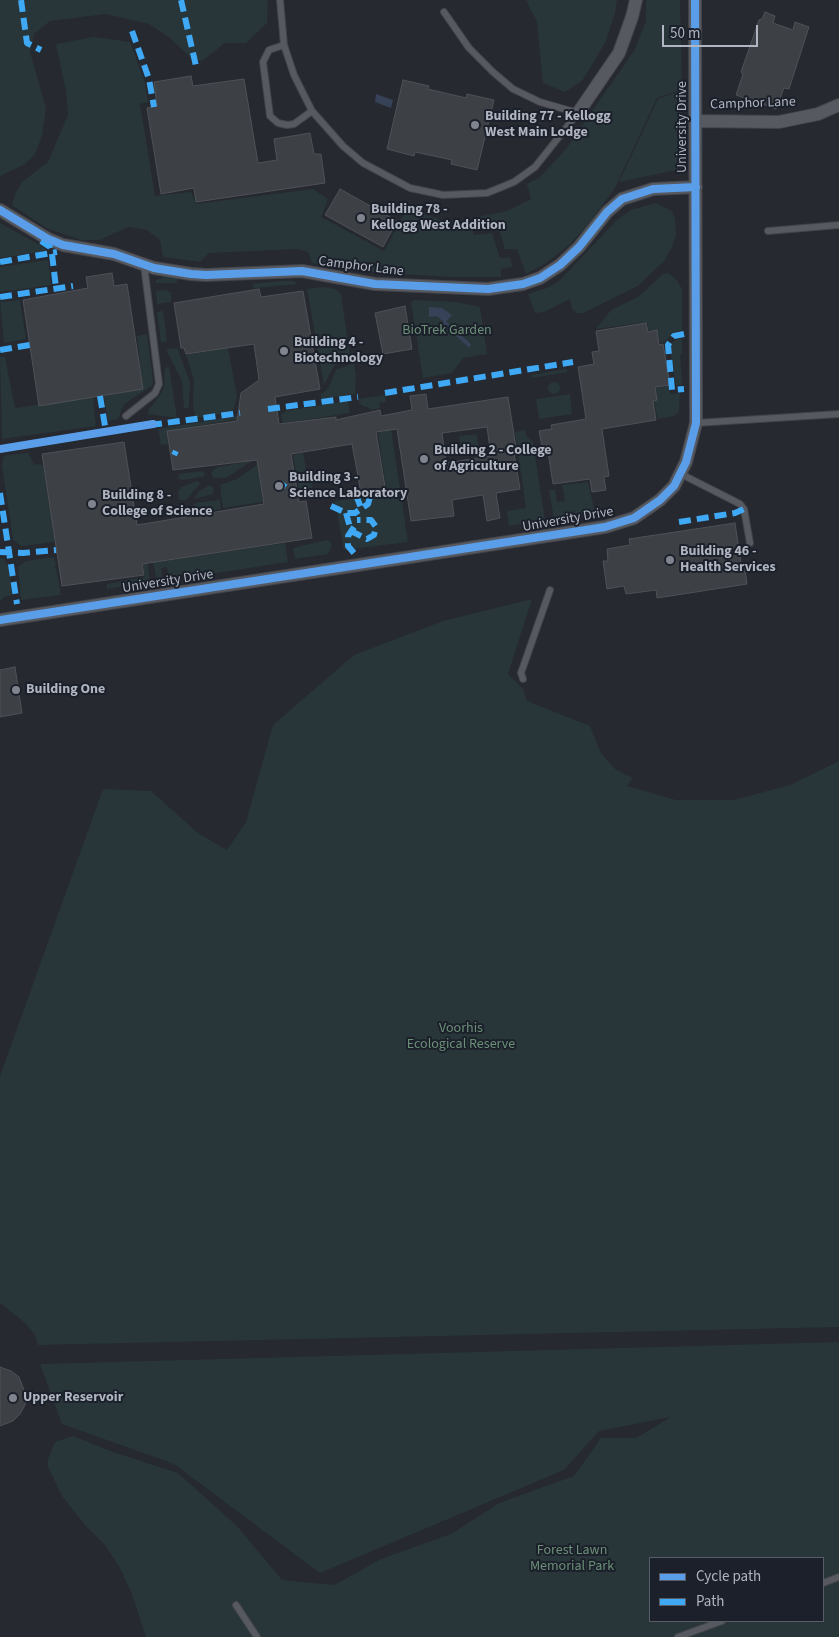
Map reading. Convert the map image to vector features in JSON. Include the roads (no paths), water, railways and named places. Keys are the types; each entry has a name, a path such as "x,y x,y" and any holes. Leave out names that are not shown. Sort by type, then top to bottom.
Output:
{"street":[{"path":"578,113 614,63 628,31 636,0"},
{"name":"University Drive","path":"0,620 616,525 634,518 653,506 670,490 681,474 691,450 696,424 695,0"},
{"name":"Camphor Lane","path":"696,121 779,122 812,115 839,105"},
{"name":"Camphor Lane","path":"0,210 56,242 114,254 144,265 206,275 302,271 375,284 488,289 507,288 540,278 560,265 586,239 607,212 622,199 653,189 696,187"}],"lane":[{"path":"280,0 284,45 294,75 312,111 343,146 363,163 410,188 449,196 487,193 526,175 544,158 578,113 540,102 513,88 493,72 469,48 444,12"},
{"path":"284,45 269,50 263,62 270,116 278,123 287,125 294,124 312,111"},
{"path":"768,231 839,225"},
{"path":"126,416 155,393 160,384 144,265"},
{"path":"696,424 839,414"},
{"path":"681,474 740,504 744,509 750,543"},
{"path":"523,679 521,673 550,590"},
{"path":"824,1583 839,1577"},
{"path":"236,1604 258,1637"},
{"path":"678,1637 719,1622"}],"water":[{"path":"376,94 393,100 391,108 375,102"},
{"path":"429,307 442,308 452,315 445,323 437,316 429,317"}],"waterway":[{"path":"445,323 469,345"}],"place":[{"name":"Building 77 - Kellogg West Main Lodge","path":"475,125"},
{"name":"Building 78 - Kellogg West Addition","path":"361,218"},
{"name":"Building 4 - Biotechnology","path":"284,351"},
{"name":"Building 2 - College of Agriculture","path":"424,459"},
{"name":"Building 3 - Science Laboratory","path":"279,486"},
{"name":"Building 8 - College of Science","path":"92,504"},
{"name":"Building 46 - Health Services","path":"670,560"},
{"name":"Building One","path":"16,690"},
{"name":"Upper Reservoir","path":"13,1398"}],"park label":[{"name":"BioTrek Garden","path":"447,331"},
{"name":"Voorhis Ecological Reserve","path":"461,1038"},
{"name":"Forest Lawn Memorial Park","path":"572,1559"}]}
